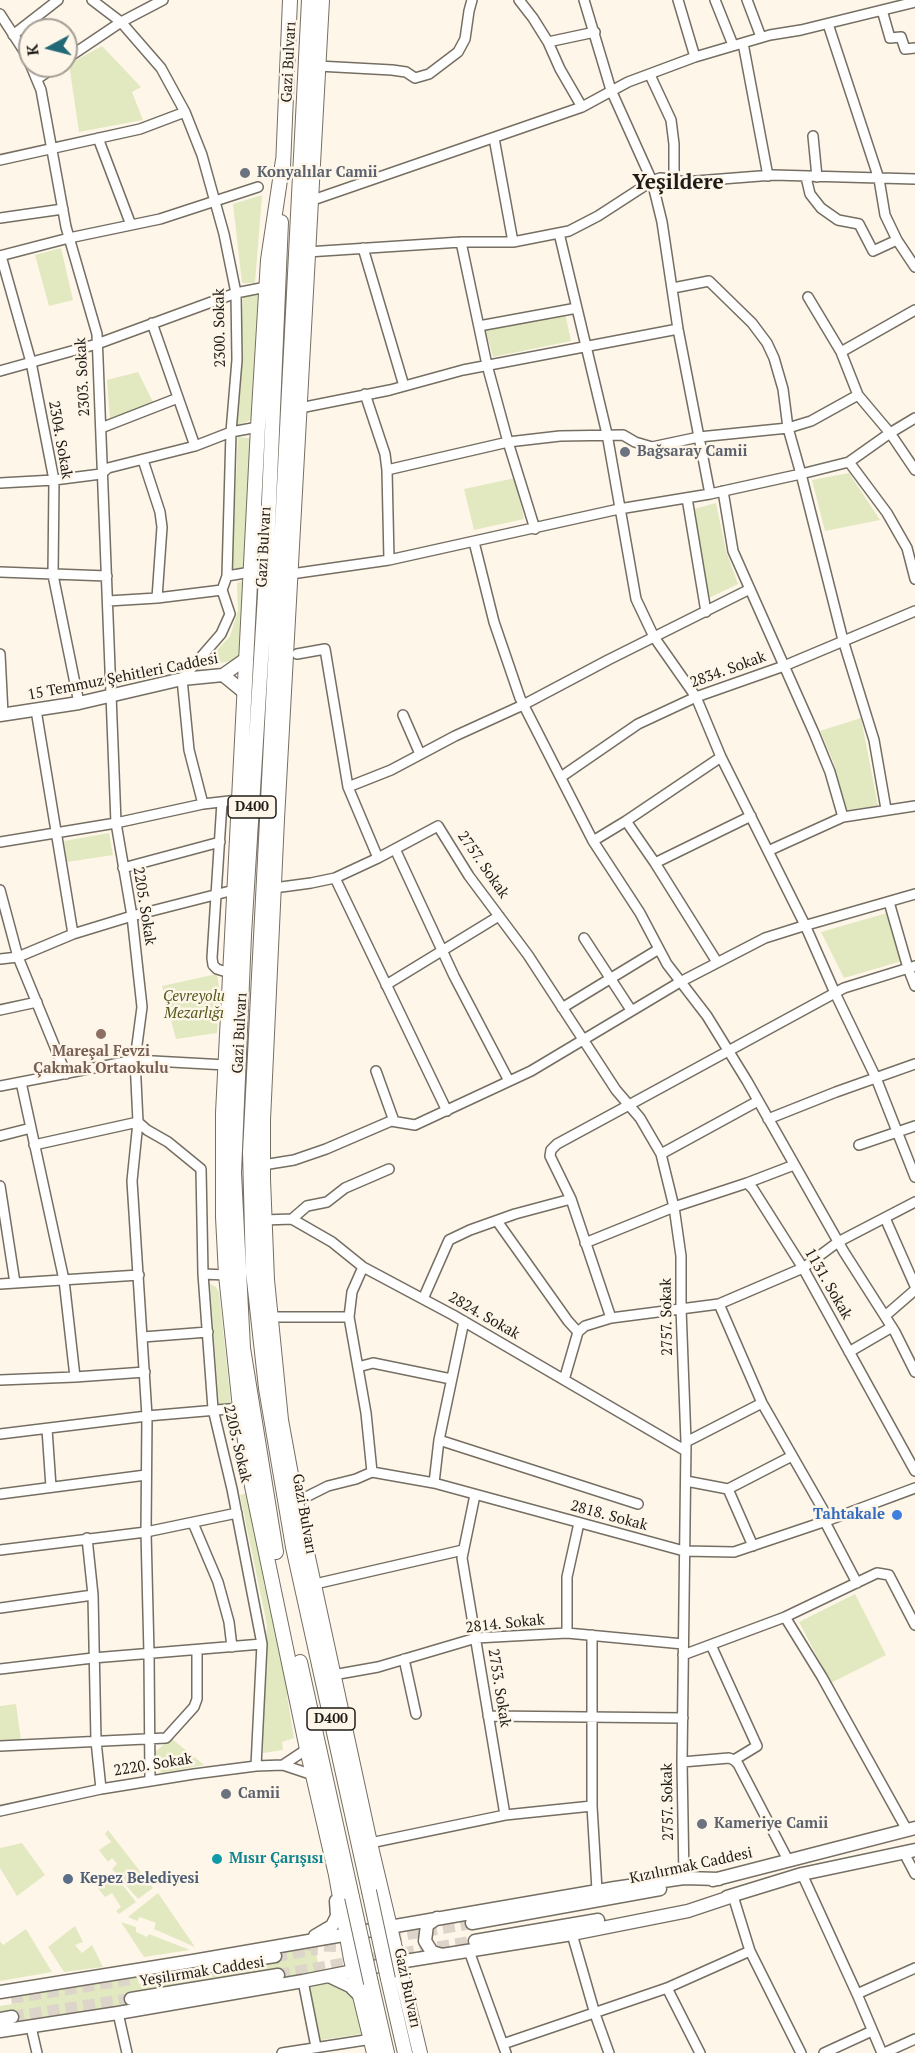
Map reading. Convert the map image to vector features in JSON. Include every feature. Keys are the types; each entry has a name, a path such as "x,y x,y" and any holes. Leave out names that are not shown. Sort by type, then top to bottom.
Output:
{"highway":[{"name":"Gazi Bulvarı","path":"289,0 265,584 244,935 234,1173 238,1273 243,1348 273,1540 387,2053"},
{"name":"Gazi Bulvarı","path":"309,0 250,1152 253,1270 266,1388 293,1547 405,2053"},
{"path":"322,0 274,888 263,1120 264,1220 270,1317 281,1420 296,1502 370,1842 420,2053"},
{"path":"283,160 271,236 266,287 258,427 223,1113 223,1217 226,1275 240,1408 252,1486 354,1970 373,2046"},
{"path":"296,1502 293,1547 315,1584"},
{"path":"267,1556 283,1586 280,1619"}],"main road":[{"name":"15 Temmuz Şehitleri Caddesi","path":"2,715 80,703 182,679 223,675 247,658"},
{"path":"223,675 245,693"},
{"name":"Kızılırmak Caddesi","path":"472,1923 719,1879 911,1829"},
{"path":"472,1946 572,1934 688,1911 801,1874 909,1851"},
{"path":"301,1942 325,1932 332,1926 337,1916 331,1855"},
{"path":"4,1997 597,1890 684,1878 719,1879"},
{"path":"0,2031 303,1981 733,1896"},
{"path":"438,1918 427,1925 425,1941 432,1952 443,1955"},
{"name":"Yeşilırmak Caddesi","path":"131,1979 275,1956"},
{"name":"Yeşilırmak Caddesi","path":"131,1999 278,1975"},
{"path":"327,1976 350,1986 362,1998"}],"street":[{"path":"13,35 57,0"},
{"name":"2300. Sokak","path":"92,0 121,22 162,68 185,112 202,155 225,234 236,293 237,360 231,432 227,576 222,590"},
{"path":"78,51 121,22 163,0"},
{"path":"318,66 406,72 415,78 429,74 458,52 465,39 472,0"},
{"path":"519,0 548,42 560,69 582,107"},
{"path":"584,0 611,90 652,181 662,222 678,329 710,494"},
{"path":"678,0 694,57"},
{"path":"715,0 738,44 768,176"},
{"path":"747,0 761,37"},
{"path":"876,0 890,38 901,37 905,49 915,48"},
{"path":"310,201 582,107 611,90 694,57 761,37 828,24 915,2"},
{"name":"2303. Sokak","path":"0,14 18,42"},
{"path":"828,24 879,179 885,215 897,240 915,267"},
{"path":"548,42 595,32"},
{"path":"650,75 671,120 674,178"},
{"name":"2303. Sokak","path":"37,79 69,238 97,334 111,695"},
{"path":"0,160 140,129 185,112"},
{"path":"813,136 817,177"},
{"path":"98,138 131,225"},
{"path":"494,138 513,242"},
{"path":"307,252 460,242 513,242 559,233 598,216 660,178 674,178 683,182 768,176 915,179"},
{"path":"806,177 810,194 821,208 838,220 859,224 873,251 897,240"},
{"path":"1,256 69,238 160,219 258,187"},
{"path":"0,218 63,209"},
{"path":"559,233 607,434 636,598 654,637 696,697 721,757 805,925 876,1078 915,1177"},
{"path":"460,242 487,365 535,529"},
{"path":"363,248 404,386"},
{"name":"2304. Sokak","path":"1,256 31,362 54,480 53,575 80,703"},
{"path":"673,288 709,282 752,323 774,358 783,389 788,428 843,640 874,740 886,809"},
{"path":"0,371 97,344 236,293 266,287"},
{"path":"808,297 841,352 858,395 890,433 915,470"},
{"path":"479,326 577,308"},
{"path":"841,352 915,310"},
{"path":"152,323 195,446"},
{"path":"300,408 404,386 487,365 678,329"},
{"path":"365,394 385,454 389,560"},
{"path":"387,470 508,442 560,436 623,435 635,442 652,447 699,437 788,428 810,421 858,395"},
{"path":"101,428 178,398"},
{"path":"291,574 389,560 619,510 710,494 849,462 915,418"},
{"path":"0,483 54,480 101,474 108,468 195,446 231,432 258,427"},
{"path":"143,460 160,512 162,527 157,598"},
{"path":"849,462 911,546 915,579"},
{"path":"723,491 733,551 830,772 843,817"},
{"path":"687,498 706,612"},
{"path":"474,542 494,622 523,705 592,841 639,913 659,950 680,982 707,1016 729,1051 838,1242 892,1327 915,1372"},
{"path":"0,572 107,576"},
{"path":"227,576 251,572"},
{"path":"108,601 222,590 230,614 221,634 182,679 189,750 203,804"},
{"path":"348,787 391,770 750,590"},
{"name":"2834. Sokak","path":"561,777 638,724 696,697 784,666 915,611"},
{"path":"297,654 325,649 348,787 378,858"},
{"path":"0,654 2,715"},
{"name":"2205. Sokak","path":"111,695 116,823 132,916 142,1007 135,1060 138,1122 132,1181 140,1275 147,1416 146,1533 150,1781"},
{"path":"36,710 73,934"},
{"path":"403,715 420,754"},
{"path":"592,841 721,757"},
{"path":"0,842 116,823 203,804 238,800"},
{"path":"222,802 213,965 217,969 230,973"},
{"path":"768,851 843,817 915,806"},
{"path":"655,863 751,816"},
{"path":"626,821 717,962"},
{"name":"2757. Sokak","path":"395,849 438,826 470,876 528,955 616,1090 640,1118 661,1154 674,1207 681,1256 686,1446 682,1718 684,1878"},
{"path":"123,868 220,843"},
{"path":"274,888 335,878 395,849 471,1011 510,1081"},
{"path":"335,878 447,1111"},
{"path":"0,890 2,907 18,957 66,1074"},
{"path":"0,959 18,957 73,934 132,916 234,890"},
{"path":"263,1165 294,1160 394,1120 415,1125 531,1071 680,982 765,939 805,925 915,894"},
{"path":"889,902 915,986"},
{"path":"386,985 500,916"},
{"path":"584,938 631,1010"},
{"path":"562,1008 659,950"},
{"path":"611,1318 571,1199 550,1156 551,1150 557,1144 835,993 911,967"},
{"path":"0,1010 37,1002"},
{"path":"0,1086 135,1060 226,1065"},
{"path":"768,1119 915,1064"},
{"path":"376,1071 394,1120"},
{"path":"21,1082 64,1280 75,1377"},
{"path":"661,1154 758,1101"},
{"path":"34,1145 138,1122"},
{"name":"2205. Sokak","path":"138,1122 147,1131 168,1142 201,1169 203,1274 213,1409 232,1489 262,1644 256,1766"},
{"path":"859,1145 915,1126"},
{"path":"0,1136 31,1128"},
{"path":"585,1243 674,1207 794,1165"},
{"path":"264,1220 292,1219 307,1206 327,1202 345,1188 389,1169"},
{"name":"1131. Sokak","path":"747,1183 803,1268 915,1471"},
{"path":"0,1186 15,1283"},
{"path":"423,1299 449,1240 497,1221 571,1199"},
{"path":"564,1380 578,1332 585,1326 611,1318 719,1304 803,1268 838,1242 915,1202"},
{"path":"885,1218 915,1288 885,1316"},
{"name":"2824. Sokak","path":"292,1219 332,1242 363,1267 686,1446"},
{"path":"497,1221 578,1332"},
{"path":"363,1267 352,1292 349,1317 366,1413 372,1472"},
{"path":"203,1274 226,1275"},
{"path":"0,1284 140,1275"},
{"path":"719,1304 762,1403 827,1521 857,1583"},
{"path":"270,1317 349,1317"},
{"path":"434,1483 439,1440 464,1321"},
{"path":"849,1352 892,1327"},
{"path":"143,1337 208,1332"},
{"path":"358,1367 373,1363 452,1379"},
{"path":"0,1380 145,1372"},
{"path":"686,1446 762,1403"},
{"path":"0,1434 147,1416 240,1408"},
{"path":"47,1429 51,1487"},
{"path":"439,1440 638,1504"},
{"path":"686,1481 728,1489 792,1456"},
{"name":"2818. Sokak","path":"296,1502 328,1486 356,1479 372,1472 434,1483 684,1551 734,1552 915,1488"},
{"path":"0,1494 146,1475"},
{"path":"232,1489 252,1486"},
{"path":"728,1489 753,1546"},
{"name":"2753. Sokak","path":"475,1495 462,1558 505,1815"},
{"path":"0,1550 87,1538 146,1533 237,1513"},
{"path":"193,1523 218,1582 229,1622 232,1647"},
{"path":"567,1633 567,1577 579,1523"},
{"path":"87,1538 93,1595 96,1741 101,1789"},
{"path":"315,1584 463,1550"},
{"path":"683,1655 785,1617 877,1573 889,1575 915,1625"},
{"path":"0,1608 93,1595"},
{"path":"785,1617 911,1829"},
{"name":"2814. Sokak","path":"333,1675 378,1667 476,1638 567,1633 683,1644"},
{"path":"592,1635 592,1806 597,1890"},
{"path":"0,1669 93,1658 262,1644"},
{"path":"711,1645 757,1746 734,1760"},
{"path":"0,1746 166,1738 194,1707 197,1699 197,1650"},
{"path":"404,1659 416,1714"},
{"path":"488,1716 682,1718"},
{"path":"283,1766 307,1749"},
{"path":"682,1762 729,1758 734,1760 788,1860"},
{"name":"2220. Sokak","path":"0,1811 101,1789 256,1766 283,1766 313,1775"},
{"path":"370,1842 505,1815 592,1806"},
{"path":"909,1851 915,1874"},
{"path":"801,1874 883,2053 915,2039"},
{"path":"733,1896 750,1951 801,2053"},
{"path":"572,1934 609,2053"},
{"path":"472,1946 505,2049 667,1988 750,1951"},
{"path":"857,1994 915,1968"},
{"path":"303,1981 316,2047"},
{"path":"667,1988 700,2053"},
{"path":"118,2013 127,2053"},
{"path":"31,2026 37,2053"},
{"path":"824,2053 872,2031"},
{"path":"357,2042 358,2053"},
{"path":"282,2053 357,2042 373,2046"}],"green space":[{"path":"102,46 141,87 132,92 143,120 79,132 71,78 78,78 78,59"},
{"path":"262,195 255,283 242,283 233,204"},
{"path":"61,248 73,300 49,306 35,255"},
{"path":"259,294 251,420 237,425 243,296"},
{"path":"565,313 571,341 493,357 485,328"},
{"path":"138,372 153,402 110,420 107,380"},
{"path":"238,437 251,438 245,568 232,568"},
{"path":"849,473 880,520 825,531 812,480"},
{"path":"515,478 524,519 474,530 464,489"},
{"path":"716,503 726,551 738,584 709,598 694,509"},
{"path":"245,582 239,659 202,667 230,636 238,611 237,583"},
{"path":"861,718 878,806 847,810 833,761 820,731"},
{"path":"109,833 113,855 67,862 64,841"},
{"path":"887,913 902,961 844,978 821,932"},
{"name":"Çevreyolu Mezarlığı","path":"217,974 220,993 217,1033 176,1039 162,986"},
{"path":"210,1284 216,1287 219,1293 231,1404 219,1404"},
{"path":"247,1493 264,1574 264,1585 289,1682 287,1696 294,1738 282,1742 283,1750 263,1753 261,1724 267,1625 240,1495"},
{"path":"855,1594 886,1655 831,1683 799,1622"},
{"path":"16,1704 21,1740 0,1741 0,1706"},
{"path":"171,1738 204,1765 162,1773 155,1768 154,1753"},
{"path":"108,1830 153,1888 138,1899 112,1869 117,1864 112,1858 108,1862 99,1850 111,1842 105,1834"},
{"path":"22,1843 45,1875 17,1896 0,1868 0,1848"},
{"path":"113,1873 136,1902 119,1914 116,1911 121,1907 112,1893 105,1897 97,1887"},
{"path":"158,1893 195,1947 154,1929 156,1923 140,1917 137,1921 128,1917"},
{"path":"121,1922 136,1927 136,1932 147,1937 149,1934 190,1950 144,1957"},
{"path":"75,1926 83,1942 75,1945 82,1953 92,1945 103,1967 64,1972 48,1947"},
{"path":"26,1929 52,1972 0,1981 0,1941 3,1945"},
{"path":"311,1947 316,1953 318,1962 314,1973 308,1976 22,2023 21,2015 0,2018 0,2006 19,2003 18,1995 137,1976 139,1984 275,1960 274,1951"},
{"path":"333,1979 352,1994 361,2034 321,2040 318,2037 309,1981"}],"tunnel":[{"path":"354,1943 472,1923"},
{"path":"278,1975 475,1941"},
{"path":"306,1945 338,1946"},
{"path":"275,1956 317,1949"},
{"path":"11,1998 131,1979"},
{"path":"12,2017 131,1999"}],"place":[{"name":"Konyalılar Camii","path":"245,173"},
{"name":"Bağsaray Camii","path":"625,452"},
{"name":"Mareşal Fevzi Çakmak Ortaokulu","path":"101,1034"},
{"name":"Tahtakale","path":"897,1515"},
{"name":"Camii","path":"226,1794"},
{"name":"Kameriye Camii","path":"702,1824"},
{"name":"Mısır Çarışısı","path":"217,1859"},
{"name":"Kepez Belediyesi","path":"68,1879"}],"district":[{"name":"Yeşildere","path":"678,183"}]}
